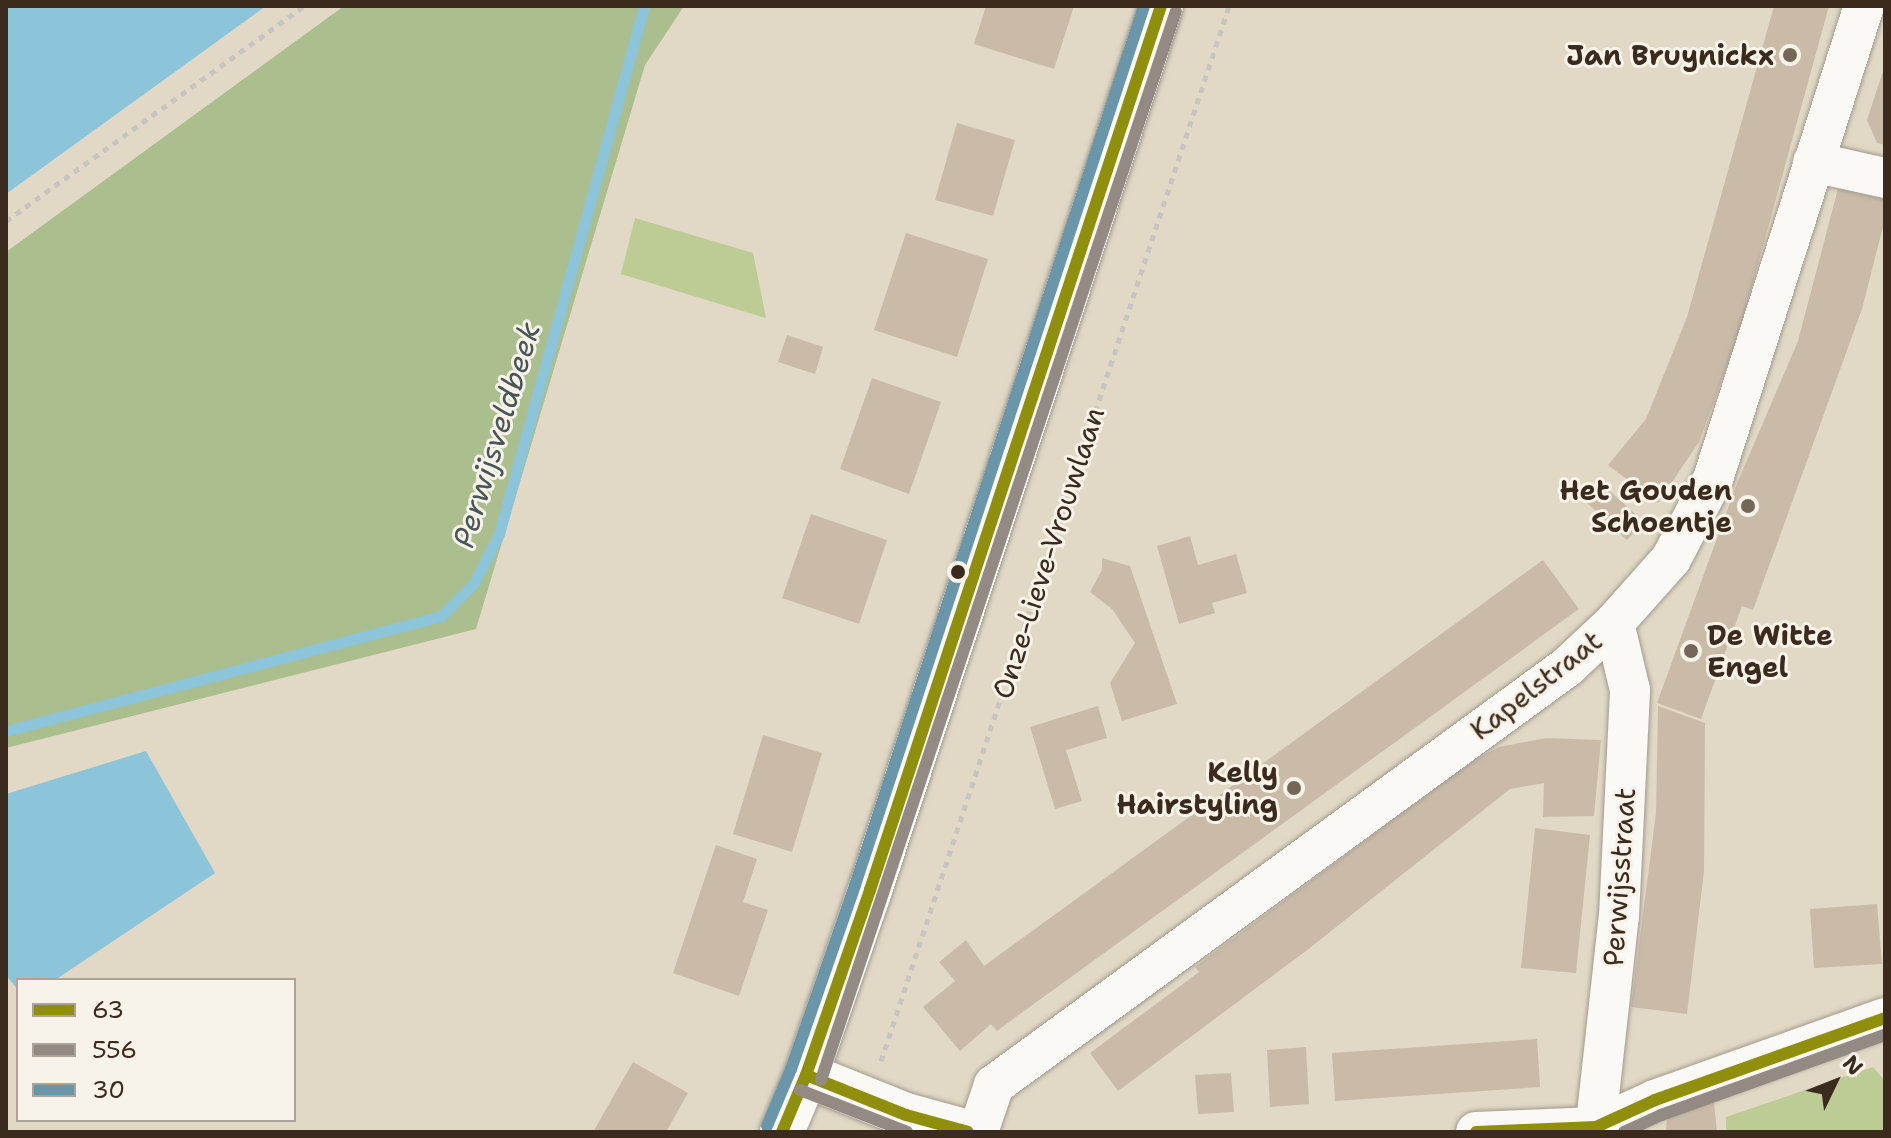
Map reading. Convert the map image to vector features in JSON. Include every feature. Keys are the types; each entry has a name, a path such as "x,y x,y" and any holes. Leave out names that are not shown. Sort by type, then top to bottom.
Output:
{"main road":[{"path":"782,1132 806,1075 870,890 1161,6"},
{"path":"806,1075 906,1115 968,1132"}],"street":[{"name":"Kapelstraat","path":"978,1132 994,1085 1567,667 1614,623 1671,559 1713,479 1864,6"},
{"path":"1813,162 1885,178"},
{"name":"Perwijsstraat","path":"1595,1130 1619,916 1630,690 1614,623"},
{"path":"1476,1132 1595,1130 1655,1100 1885,1018"}],"path":[{"path":"6,221 304,6"},
{"name":"Onze-Lieve-Vrouwlaan","path":"868,1100 1229,6"}],"green space":[{"path":"344,6 684,6 645,65 476,629 6,748 6,252"},
{"path":"635,218 753,253 766,318 621,274"},
{"path":"1873,1067 1885,1081 1885,1132 1726,1132 1726,1117"}],"water":[{"path":"6,6 266,6 6,194"},
{"path":"146,751 215,873 58,978 16,978 16,988 6,975 6,794"}],"building":[{"path":"986,6 1074,6 1054,69 974,44"},
{"path":"1774,6 1829,6 1739,333 1699,442 1658,503 1608,465 1646,419 1687,317"},
{"path":"1884,68 1885,145 1877,143 1867,120"},
{"path":"957,123 1015,140 993,216 935,200"},
{"path":"1840,181 1885,192 1885,219 1862,309 1753,610 1742,606 1701,719 1657,703 1736,486 1798,341"},
{"path":"906,233 988,259 957,357 874,330"},
{"path":"787,335 823,347 815,374 778,362"},
{"path":"872,378 941,402 909,494 840,469"},
{"path":"1602,484 1644,522 1627,540 1586,502"},
{"path":"811,514 887,540 859,624 782,598"},
{"path":"1190,536 1198,565 1236,554 1247,593 1212,603 1215,613 1179,624 1157,546"},
{"path":"1102,558 1130,566 1177,704 1122,721 1110,683 1135,643 1112,609 1090,592 1102,570"},
{"path":"1543,560 1579,609 997,1031 991,1024 960,1051 923,1007 955,981 939,962 966,940 984,966"},
{"path":"1098,706 1107,738 1066,750 1082,801 1055,809 1030,727"},
{"path":"1658,706 1705,723 1704,871 1687,1014 1631,1007 1656,813"},
{"path":"763,735 822,753 792,852 733,834"},
{"path":"1546,738 1601,740 1594,816 1543,817 1544,783 1510,789 1306,951 1118,1091 1090,1053 1199,972 1195,967 1469,763 1499,747"},
{"path":"1535,828 1590,835 1576,973 1521,968"},
{"path":"716,845 757,859 743,902 768,910 739,996 673,973"},
{"path":"1877,904 1882,964 1814,968 1810,909"},
{"path":"1537,1039 1540,1087 1335,1101 1332,1053"},
{"path":"1306,1047 1309,1104 1270,1107 1267,1050"},
{"path":"633,1062 688,1093 666,1132 593,1132"},
{"path":"1231,1073 1234,1112 1198,1114 1195,1075"},
{"path":"1714,1102 1717,1132 1666,1132 1667,1116"}],"waterway":[{"name":"Perwijsveldbeek","path":"6,731 441,616 474,583 499,534 644,6"}],"transit line":[{"name":"30","path":"767,1126 791,1069 855,885 1144,6"},
{"name":"63","path":"782,1132 806,1075 870,890 1161,6"},
{"name":"556","path":"821,1080 1176,11"},
{"name":"63","path":"1476,1132 1596,1127 1655,1100 1885,1018"},
{"name":"556","path":"1624,1132 1661,1115 1885,1035"},
{"name":"63","path":"806,1075 906,1115 968,1132"},
{"name":"556","path":"800,1090 907,1132"}],"place":[{"name":"Jan Bruynickx","path":"1790,55"},
{"name":"Het Gouden Schoentje","path":"1748,506"},
{"name":"De Witte Engel","path":"1691,651"},
{"name":"Kelly Hairstyling","path":"1294,788"}]}
